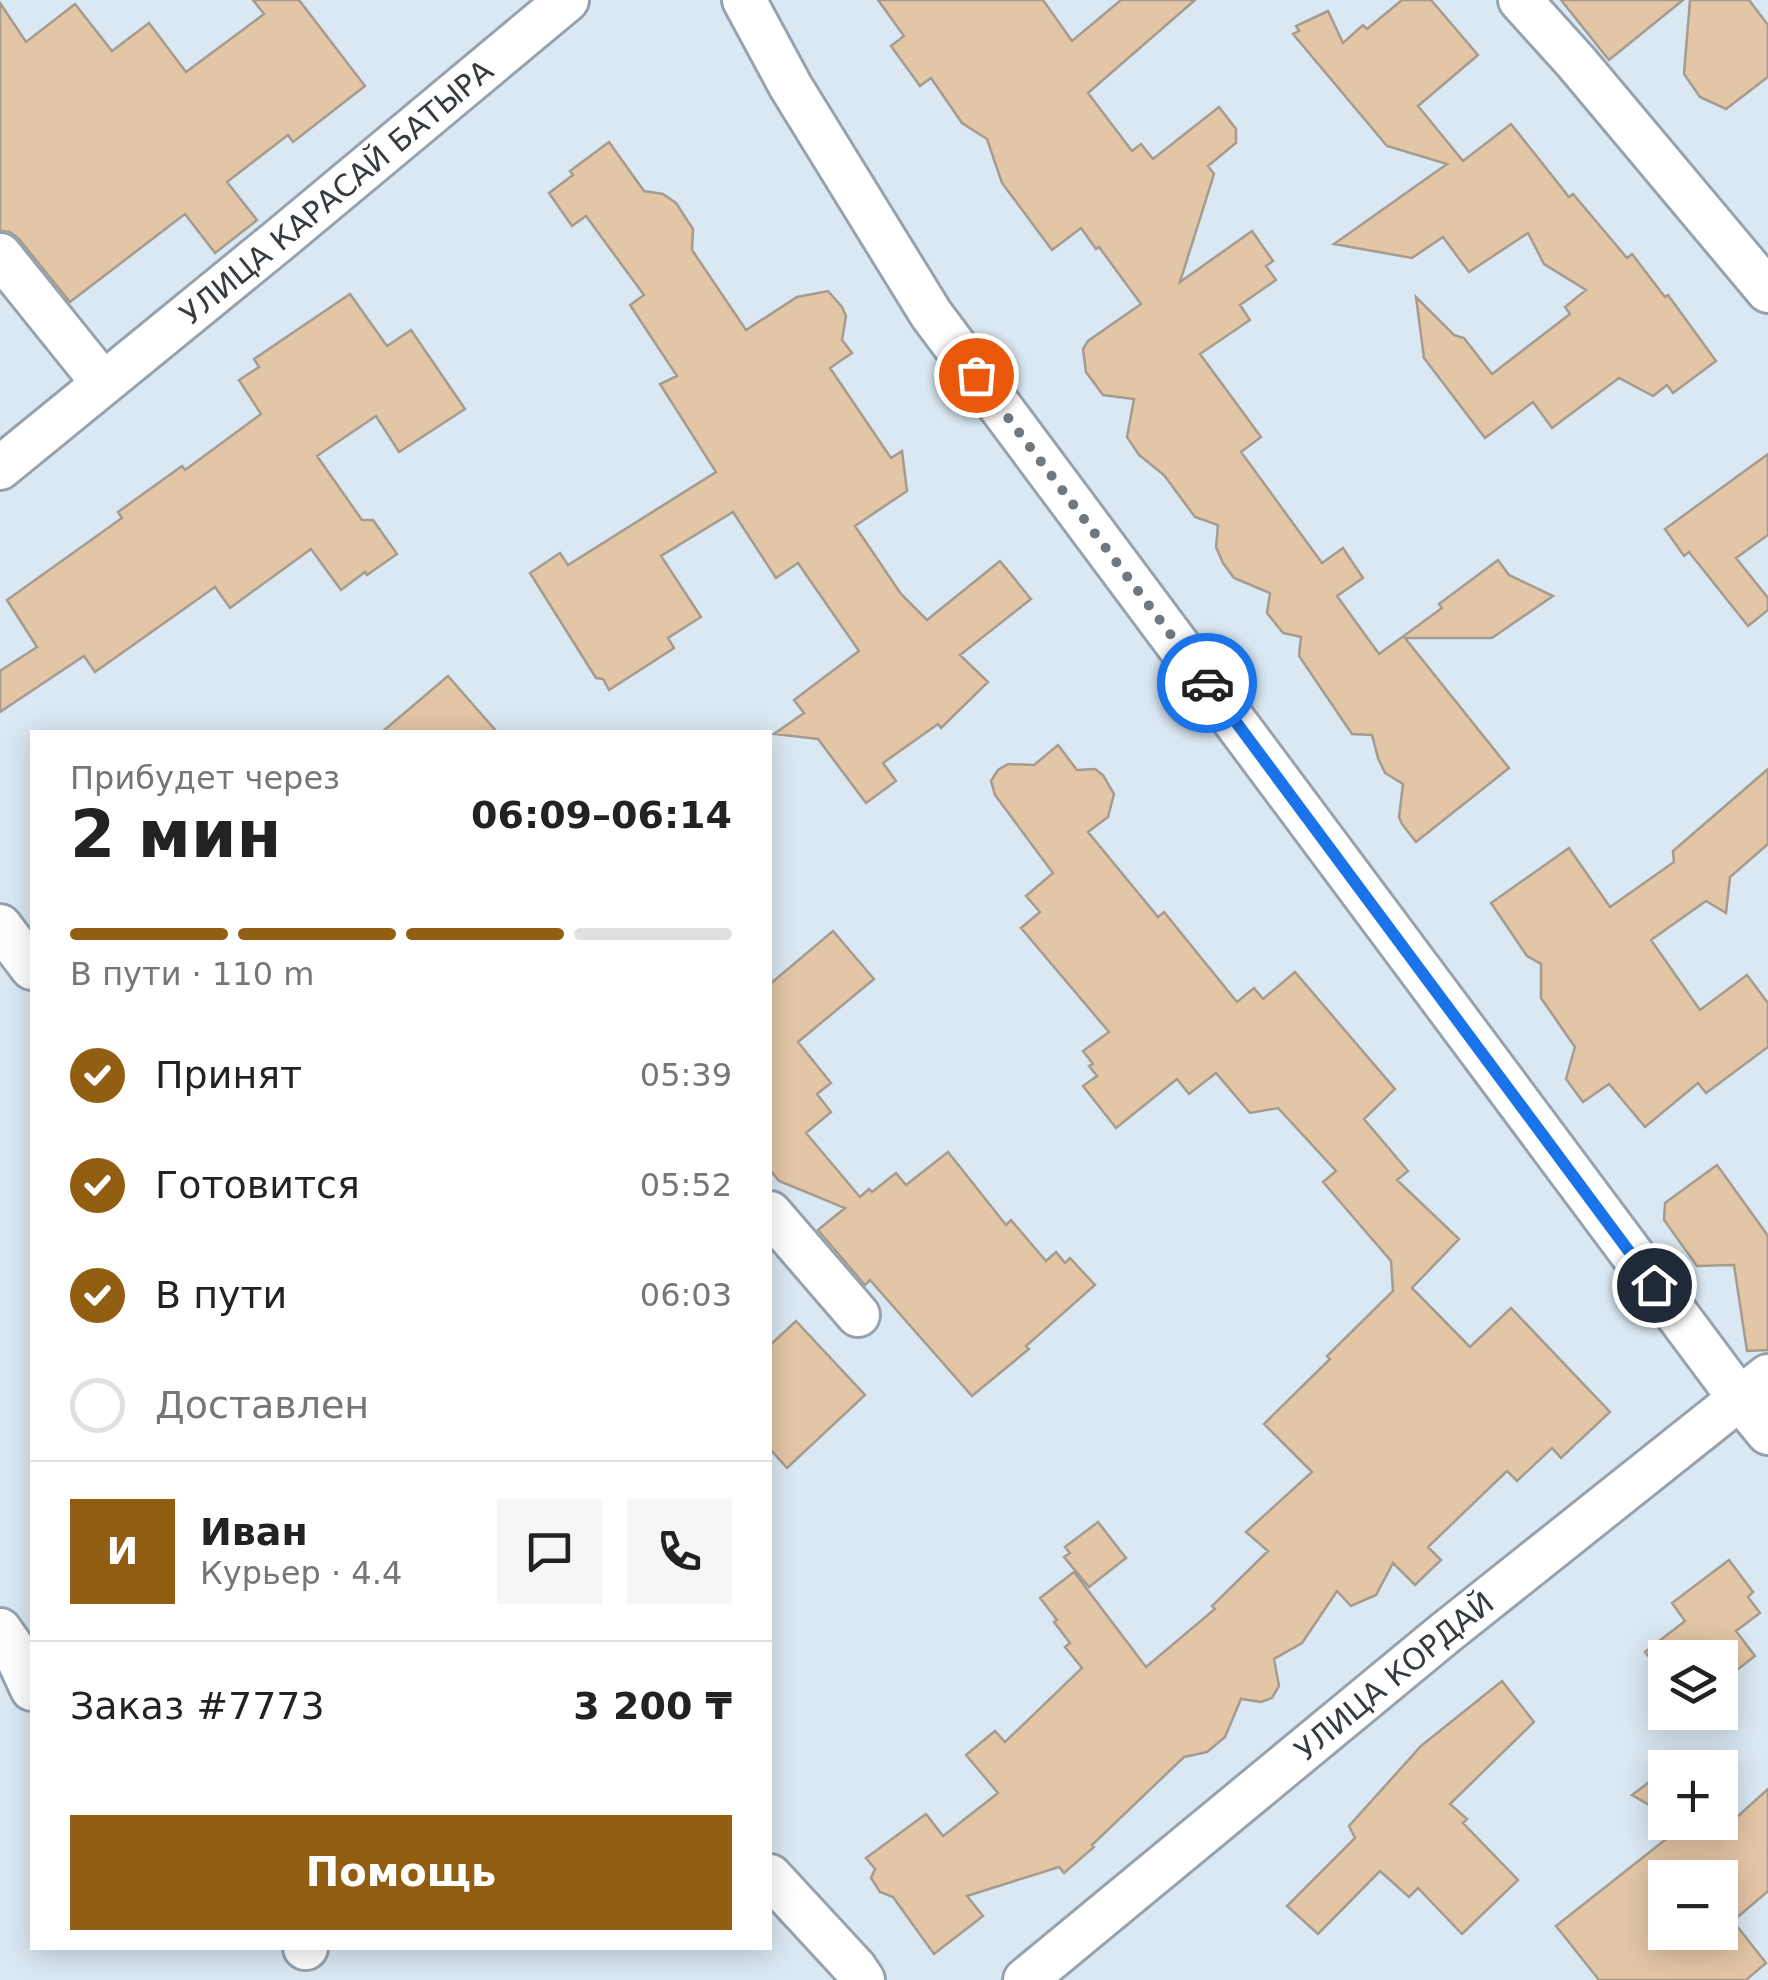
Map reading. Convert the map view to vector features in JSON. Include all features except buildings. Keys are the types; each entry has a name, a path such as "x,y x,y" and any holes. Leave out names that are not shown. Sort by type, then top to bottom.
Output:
{"street":[{"name":"УЛИЦА КАРАСАЙ БАТЫРА","path":"0,468 567,0"},
{"path":"744,0 791,87 931,314 1754,1388 1768,1433"},
{"path":"1520,0 1768,291"},
{"path":"0,255 103,383"},
{"path":"0,926 30,963"},
{"path":"772,1214 858,1315"},
{"name":"УЛИЦА КОРДАЙ","path":"1025,1980 1429,1646 1754,1388"},
{"path":"0,1630 30,1685"},
{"path":"772,1878 863,1980"}],"way so far":[{"path":"976,375 1207,683"}],"route":[{"path":"1207,683 1654,1285"}]}
